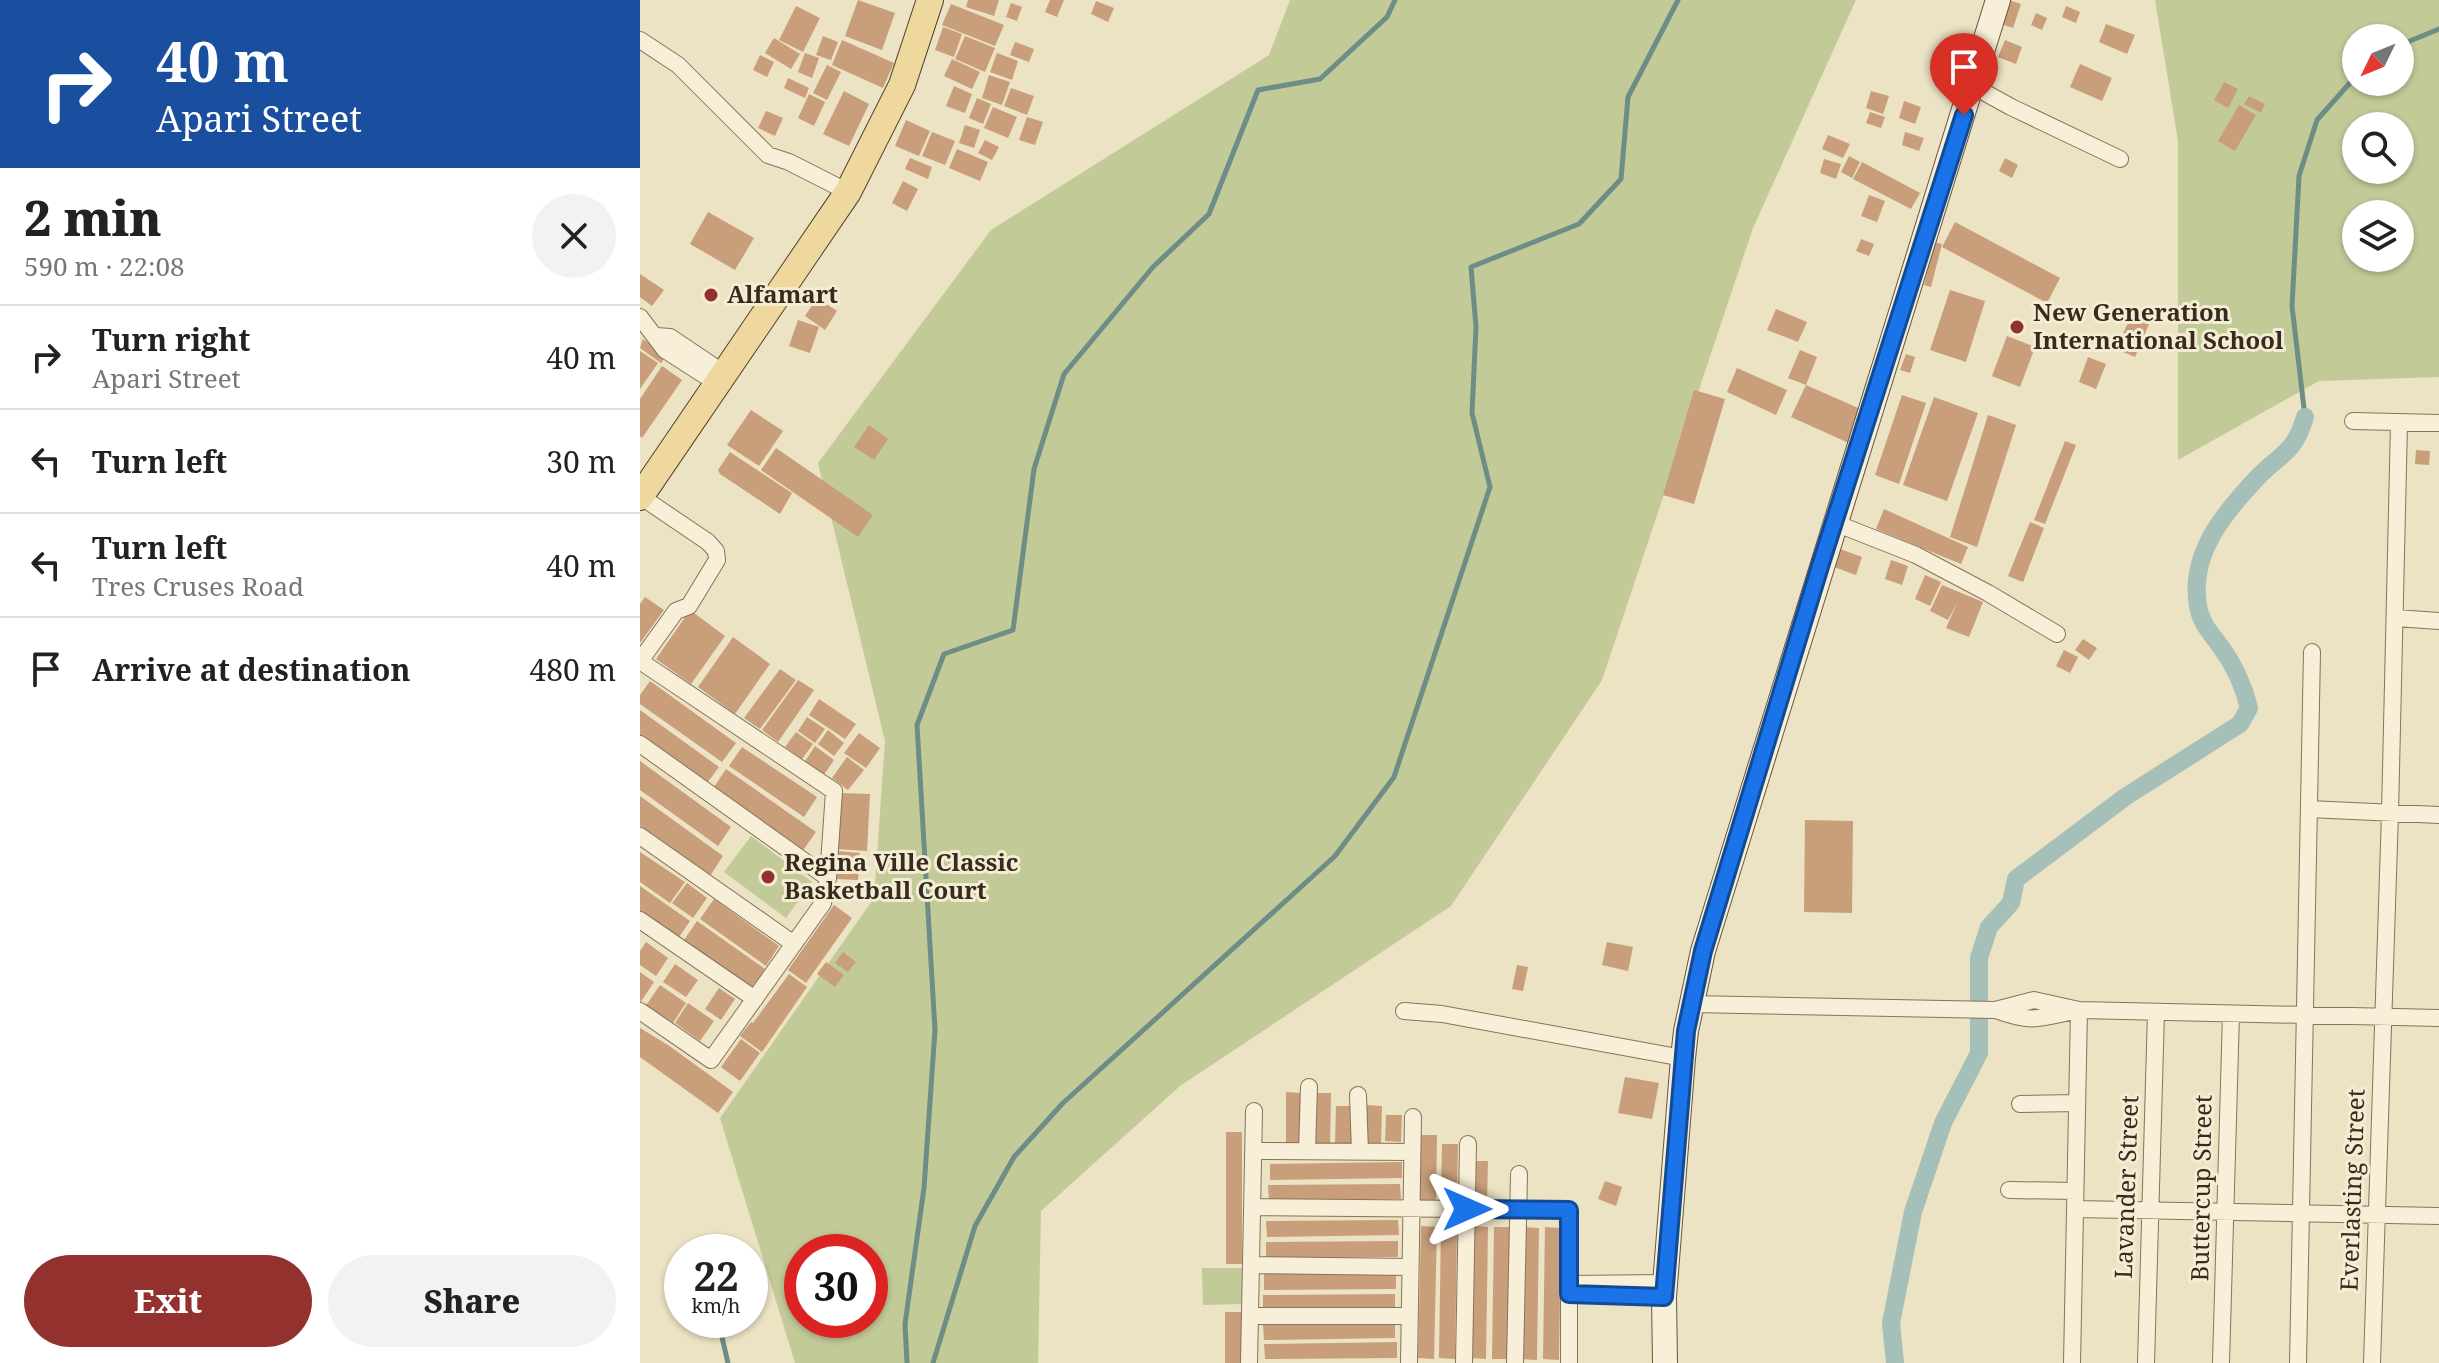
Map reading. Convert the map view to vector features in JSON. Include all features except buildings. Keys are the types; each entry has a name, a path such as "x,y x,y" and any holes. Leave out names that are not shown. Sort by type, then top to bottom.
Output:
{"main road":[{"path":"640,497 848,192 902,85 930,0"},
{"path":"1665,1363 1665,1290 1683,1058 1703,951 1998,0"}],"street":[{"path":"640,40 678,65 768,155 789,162 848,192"},
{"path":"1973,86 2120,159"},
{"path":"645,326 665,350 680,352 722,379"},
{"path":"2353,421 2439,423"},
{"name":"Everlasting Street","path":"2372,1363 2396,618 2399,424"},
{"path":"640,497 708,542 716,551 717,560 689,606 676,611 640,661 834,791 828,878 823,903 711,1060 640,1011"},
{"path":"1835,523 1916,555 2057,634"},
{"path":"2396,618 2439,621"},
{"path":"2298,1363 2312,652"},
{"path":"640,744 828,878"},
{"path":"2309,809 2439,815"},
{"path":"640,836 794,944"},
{"path":"640,920 755,999"},
{"path":"1691,1004 1995,1010 2034,1000 2079,1010 2439,1018"},
{"path":"2072,1363 2079,1010"},
{"path":"1404,1011 1442,1014 1683,1058"},
{"name":"Lavander Street","path":"2146,1363 2156,1012"},
{"name":"Buttercup Street","path":"2221,1363 2231,1014"},
{"path":"1307,1151 1309,1087"},
{"path":"1358,1095 1360,1152"},
{"path":"2020,1104 2077,1103"},
{"path":"1249,1363 1254,1111"},
{"path":"1409,1363 1413,1117"},
{"path":"1464,1363 1468,1144"},
{"path":"1254,1151 1412,1152"},
{"path":"1515,1363 1519,1174"},
{"path":"2009,1190 2150,1210 2439,1216"},
{"path":"1253,1207 1569,1210 1569,1363"},
{"path":"1252,1265 1410,1267"},
{"path":"1569,1289 1665,1290"},
{"path":"1250,1316 1409,1316"}],"green space":[{"path":"1290,0 1856,0 1753,228 1602,680 1451,906 1180,1086 1041,1211 1038,1363 795,1363 787,1338 888,1338 888,1234 784,1234 784,1327 768,1275 768,1234 756,1234 720,1118 874,898 885,741 818,463 991,230 1269,55"},
{"path":"2155,0 2439,0 2439,377 2319,381 2178,460 2178,141"},
{"name":"Regina Ville Classic Basketball Court","path":"751,836 812,882 786,918 724,872"},
{"path":"1202,1268 1242,1268 1243,1304 1203,1305"}],"waterway":[{"path":"907,1363 905,1324 924,1188 935,1030 917,725 944,654 1013,630 1034,469 1064,374 1153,267 1209,214 1258,90 1320,79 1387,17 1395,0"},
{"path":"933,1363 975,1226 1014,1157 1063,1103 1335,856 1394,777 1490,487 1472,413 1476,327 1471,267 1579,224 1621,179 1628,97 1678,0"},
{"path":"2414,39 2439,29"},
{"path":"2305,417 2292,306 2299,176 2317,120 2342,92"},
{"path":"1895,1363 1891,1323 1913,1212 1943,1123 1979,1053 1979,958 1989,927 2011,903 2016,879 2125,797 2240,724 2249,708 2234,669 2201,618 2197,587 2199,569 2204,552 2221,520 2257,478 2291,446 2305,417"},
{"path":"722,1338 728,1363"}],"place":[{"name":"Alfamart","path":"711,295"},
{"name":"New Generation International School","path":"2017,327"},
{"name":"Regina Ville Classic Basketball Court","path":"768,877"}],"route":[{"path":"1467,1209 1569,1210 1569,1294 1664,1297 1686,1031 1703,951 1821,563 1964,115"}]}
